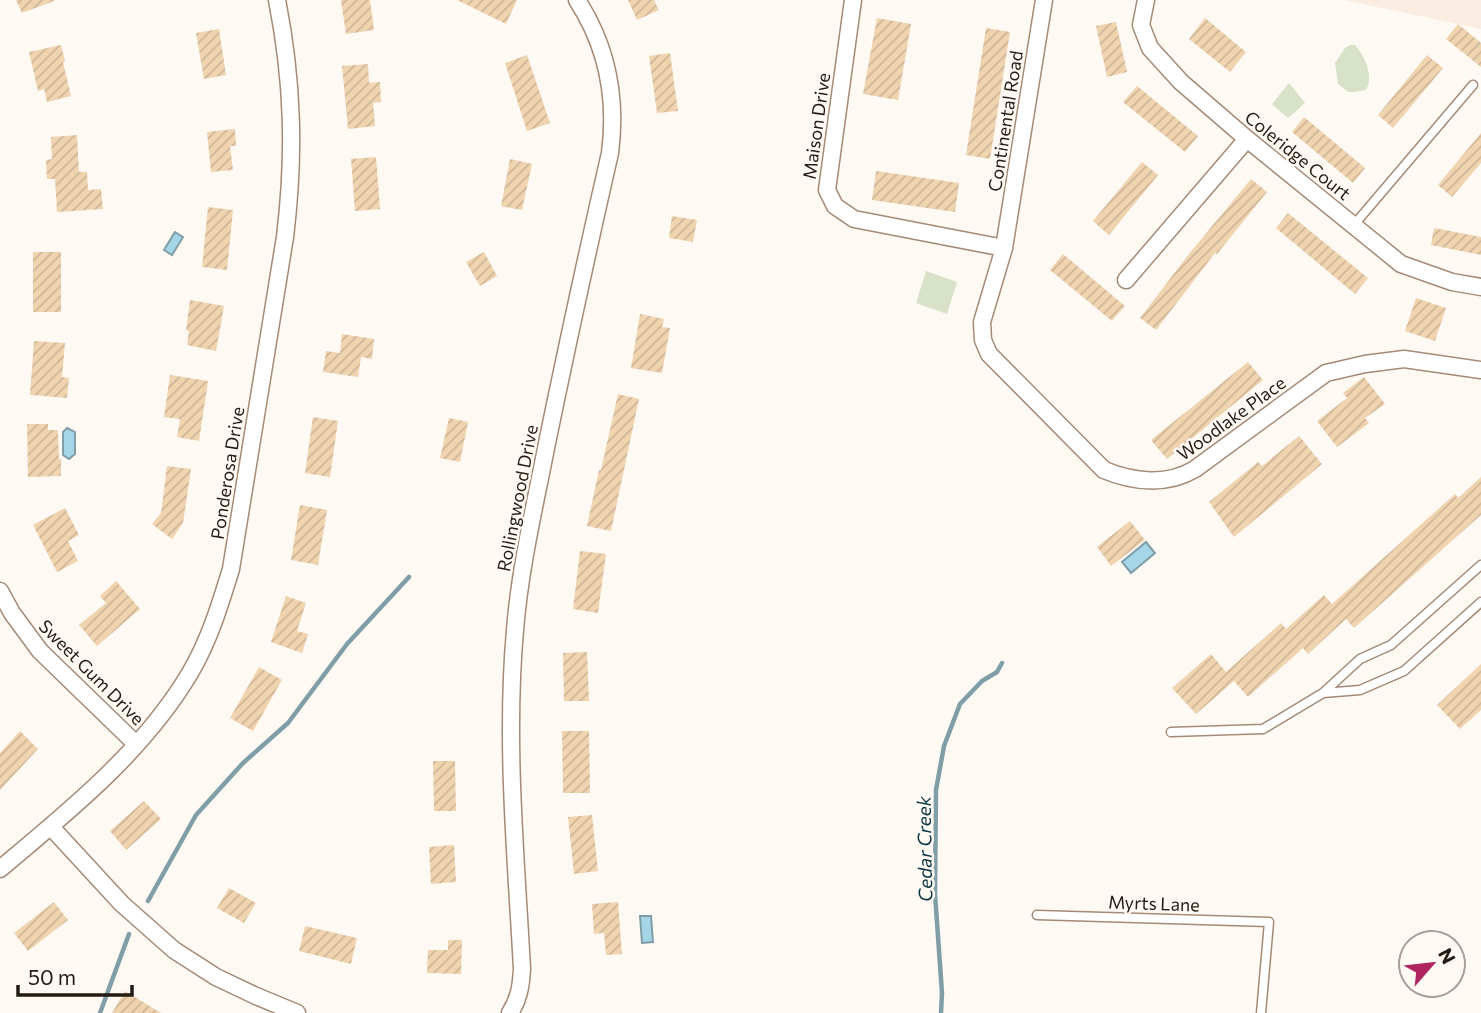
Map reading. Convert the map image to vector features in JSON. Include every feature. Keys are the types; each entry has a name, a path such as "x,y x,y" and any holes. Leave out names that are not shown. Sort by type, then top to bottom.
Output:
{"street":[{"name":"Ponderosa Drive","path":"0,869 51,827 122,760 159,718 190,672 220,606 230,569 290,197 292,129 287,58 277,0"},
{"name":"Rollingwood Drive","path":"510,1013 518,999 522,969 511,758 512,667 520,584 571,327 610,153 612,132 612,107 604,57 587,16 577,0"},
{"name":"Maison Drive","path":"853,0 827,190 835,206 854,219 1004,248"},
{"name":"Continental Road","path":"1004,248 1044,0"},
{"name":"Coleridge Court","path":"1146,0 1141,24 1150,47 1181,82 1247,139 1401,264 1451,282 1481,287"},
{"path":"1126,280 1247,139"},
{"name":"Woodlake Place","path":"1004,248 982,323 983,340 989,354 1104,470 1123,478 1160,480 1182,477 1326,373 1404,359 1481,370"},
{"name":"Sweet Gum Drive","path":"0,591 12,613 40,651 136,744"},
{"path":"51,827 122,904 174,950 216,977 297,1013"}],"lane":[{"path":"1353,226 1473,85"},
{"path":"1171,732 1263,729 1324,692 1360,659 1391,645 1481,565"},
{"path":"1324,692 1360,690 1404,671 1481,602"},
{"name":"Myrts Lane","path":"1037,915 1269,922 1262,1013"}],"shaded area":[{"path":"1344,0 1481,0 1481,29"}],"green space":[{"path":"1350,45 1355,45 1365,60 1369,79 1366,90 1348,92 1338,84 1335,63"},
{"path":"1289,83 1305,103 1288,118 1272,104"},
{"path":"926,271 957,282 947,314 916,303"}],"water":[{"path":"175,232 183,237 172,255 164,250"},
{"path":"67,428 75,432 75,454 69,459 63,455 63,432"},
{"path":"1146,542 1155,553 1131,573 1122,562"},
{"path":"640,916 651,916 653,942 642,943"}],"building":[{"path":"16,0 54,0 54,1 22,13"},
{"path":"341,0 370,0 374,30 346,34"},
{"path":"457,0 517,0 506,24"},
{"path":"628,0 654,0 659,10 637,20"},
{"path":"877,18 911,24 898,100 863,94"},
{"path":"1205,18 1246,52 1230,72 1189,39"},
{"path":"1116,22 1127,72 1107,77 1096,26"},
{"path":"1458,24 1481,43 1481,67 1446,39"},
{"path":"986,28 1010,32 990,159 966,155"},
{"path":"219,29 226,75 204,79 196,33"},
{"path":"61,45 71,96 47,102 44,89 38,91 29,52"},
{"path":"670,53 678,111 657,113 649,56"},
{"path":"527,55 550,123 527,131 505,63"},
{"path":"1427,55 1443,68 1393,128 1378,115"},
{"path":"368,64 369,83 380,82 381,102 373,103 375,126 348,129 342,66"},
{"path":"1137,86 1198,136 1185,152 1123,102"},
{"path":"1304,117 1365,168 1353,183 1292,132"},
{"path":"235,129 236,146 230,146 233,170 211,172 207,132"},
{"path":"1481,133 1481,163 1452,197 1438,185"},
{"path":"77,135 79,172 87,172 88,190 101,189 103,209 57,212 55,179 47,179 46,160 52,159 51,137"},
{"path":"376,157 380,209 355,211 351,159"},
{"path":"510,159 532,164 522,210 501,206"},
{"path":"1142,162 1158,175 1109,235 1093,221"},
{"path":"876,171 959,183 955,212 872,200"},
{"path":"1251,179 1267,192 1217,254 1215,253 1156,330 1140,318"},
{"path":"208,207 233,210 227,270 202,267"},
{"path":"1288,213 1368,278 1355,294 1276,228"},
{"path":"672,216 697,220 693,242 669,238"},
{"path":"1434,228 1481,237 1481,255 1431,245"},
{"path":"33,252 61,252 61,312 33,312"},
{"path":"484,252 497,276 480,286 466,262"},
{"path":"1063,254 1125,306 1112,321 1050,270"},
{"path":"1416,298 1446,308 1435,341 1405,331"},
{"path":"190,300 224,306 216,351 187,345"},
{"path":"640,314 664,319 662,327 670,328 662,373 631,368"},
{"path":"342,334 374,339 372,359 361,357 358,377 323,372 326,351 340,353"},
{"path":"34,341 65,343 62,377 69,378 67,398 30,395"},
{"path":"1248,362 1263,380 1167,459 1151,440"},
{"path":"170,375 208,381 199,441 177,437 180,419 164,417"},
{"path":"1364,377 1385,404 1365,418 1369,423 1337,447 1317,421 1347,398 1343,393"},
{"path":"618,394 639,399 611,531 587,526"},
{"path":"313,417 338,421 330,477 305,473"},
{"path":"449,418 468,422 460,462 440,458"},
{"path":"27,424 48,424 48,430 58,430 61,476 28,477"},
{"path":"1299,436 1322,464 1234,537 1209,502 1258,462 1262,466"},
{"path":"167,466 191,469 183,523 172,539 152,524 161,513"},
{"path":"1481,477 1481,515 1354,628 1346,619 1308,654 1303,648 1248,697 1234,681 1196,714 1172,688 1211,654 1226,672 1281,623 1286,629 1324,595 1332,604 1455,494 1458,498"},
{"path":"300,505 327,510 318,565 291,560"},
{"path":"65,508 79,535 68,541 78,561 57,572 33,525"},
{"path":"1130,521 1145,540 1111,566 1097,547"},
{"path":"580,551 606,554 598,613 573,609"},
{"path":"116,581 140,609 97,646 79,625 106,603 100,596"},
{"path":"286,596 306,603 297,631 308,634 302,653 271,642"},
{"path":"587,652 589,701 564,701 563,653"},
{"path":"1481,664 1481,710 1460,729 1437,705"},
{"path":"259,667 282,680 253,731 230,718"},
{"path":"20,731 38,749 0,790 0,753"},
{"path":"562,731 589,731 590,793 563,793"},
{"path":"433,761 455,761 456,811 434,811"},
{"path":"144,801 161,819 126,850 110,831"},
{"path":"592,815 598,871 574,874 568,817"},
{"path":"454,845 456,882 431,884 429,847"},
{"path":"229,888 256,903 244,923 217,908"},
{"path":"54,902 68,920 28,951 14,933"},
{"path":"618,902 622,954 606,955 604,933 594,934 592,904"},
{"path":"305,926 357,938 351,964 299,951"},
{"path":"448,940 462,940 461,974 427,973 428,950 448,950"},
{"path":"125,991 161,1013 112,1013"}],"waterway":[{"path":"148,901 196,815 243,763 288,723 347,644 409,577"},
{"name":"Cedar Creek","path":"941,1013 935,894 936,790 944,746 960,704 982,681 997,672 1002,663"},
{"path":"100,1013 129,934"}]}
